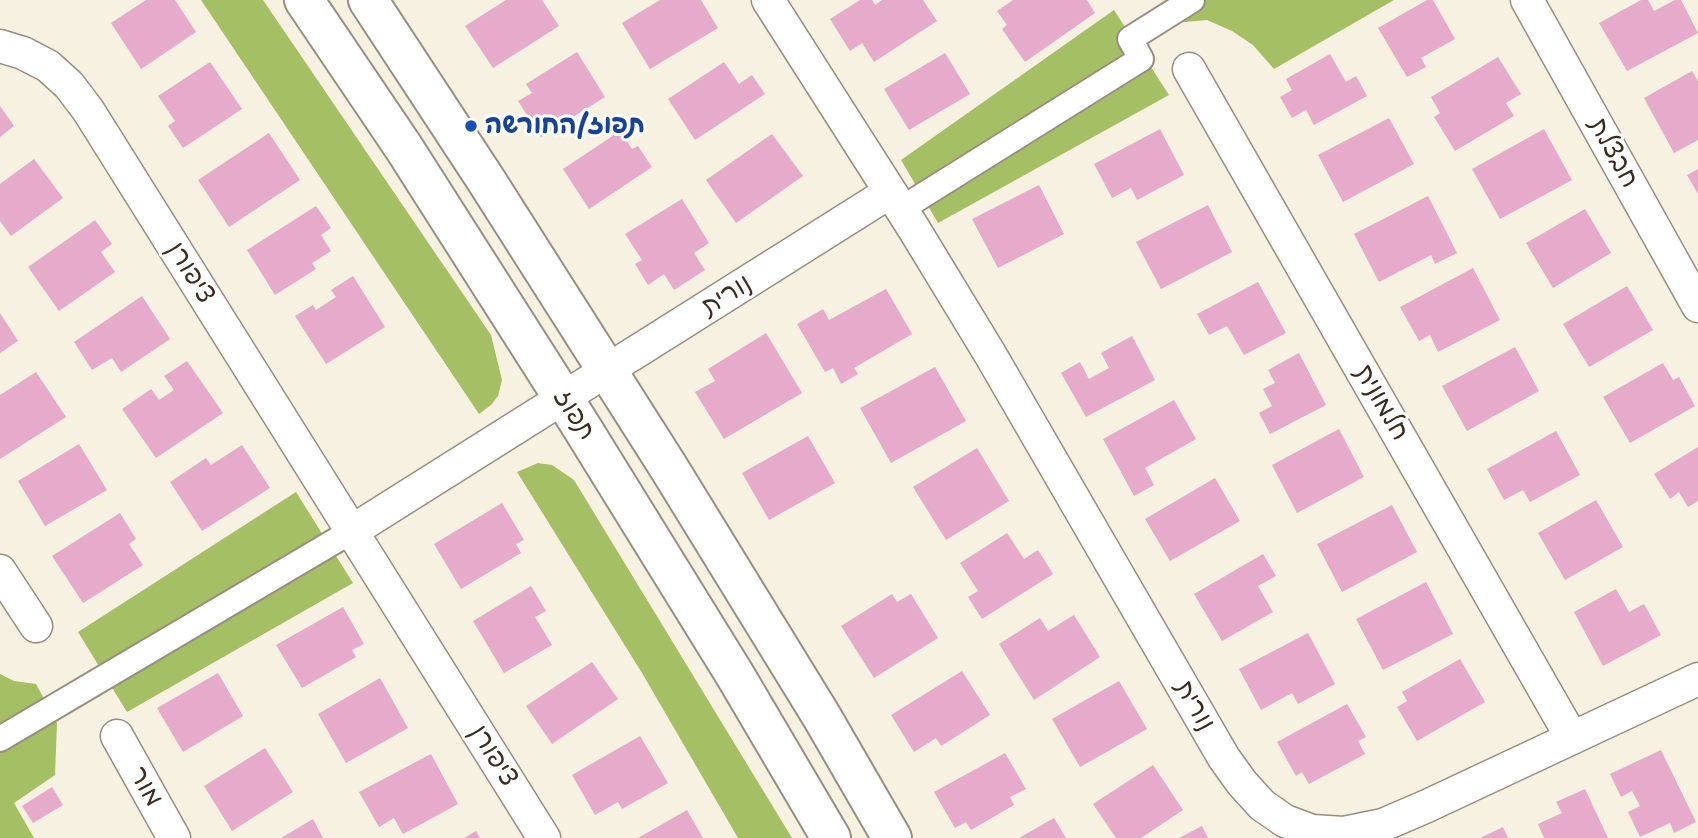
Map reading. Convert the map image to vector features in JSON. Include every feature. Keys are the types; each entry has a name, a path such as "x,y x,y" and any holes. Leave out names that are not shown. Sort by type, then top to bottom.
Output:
{"street":[{"name":"תפוז","path":"304,0 404,148 563,398 735,676 831,838"},
{"name":"תפוז","path":"368,0 608,371 815,705 892,838"},
{"name":"נורית","path":"768,0 896,201 1064,480 1224,758 1262,805 1285,821 1312,831 1345,832 1382,825 1698,678"},
{"path":"896,201 1141,59 1130,39 1192,0"},
{"name":"חבצלת","path":"1527,0 1698,306"},
{"name":"ציפורן","path":"0,46 23,53 48,66 69,85 88,110 544,838"},
{"name":"חלמונית","path":"1189,69 1572,738"},
{"name":"נורית","path":"563,398 896,201"},
{"path":"0,739 352,531 563,398"},
{"path":"0,570 36,626"},
{"name":"מור","path":"117,736 174,838"}],"green space":[{"path":"201,0 263,0 491,335 502,380 498,396 479,414"},
{"path":"1165,0 1394,0 1274,69 1253,45 1232,31 1207,20 1174,23 1163,3"},
{"path":"1114,10 1169,95 938,223 901,160"},
{"path":"538,463 552,465 574,480 792,838 738,838 642,673 517,472"},
{"path":"296,492 353,583 127,712 78,632"},
{"path":"0,674 14,681 36,684 57,723 55,775 14,803 34,838 0,838"}],"building":[{"path":"146,0 175,0 196,32 141,69 111,23"},
{"path":"506,0 542,0 559,26 493,68 465,26"},
{"path":"660,0 701,0 718,28 650,69 622,23"},
{"path":"860,0 872,0 875,5 882,0 923,0 937,21 874,62 862,43 850,51 830,19"},
{"path":"1013,0 1087,0 1095,13 1025,62 1002,29 1007,25 997,11"},
{"path":"1427,0 1433,0 1455,39 1421,58 1426,67 1407,77 1378,28"},
{"path":"1641,0 1648,0 1654,11 1675,0 1681,0 1698,33 1627,71 1599,23"},
{"path":"577,52 605,97 541,137 518,101 532,93 526,84"},
{"path":"945,53 970,94 909,130 884,89"},
{"path":"1330,54 1346,82 1356,76 1367,96 1314,125 1306,110 1292,118 1280,97 1292,90 1286,79"},
{"path":"1498,57 1521,94 1506,103 1514,116 1455,151 1434,117 1440,113 1431,97"},
{"path":"210,62 242,109 183,148 168,126 175,121 158,96"},
{"path":"724,62 739,84 752,75 765,94 695,140 668,99"},
{"path":"1692,71 1698,81 1698,140 1674,153 1644,98"},
{"path":"0,106 14,126 0,137"},
{"path":"1389,118 1414,164 1343,202 1318,155"},
{"path":"1160,129 1184,175 1137,200 1131,188 1112,198 1094,164"},
{"path":"1544,129 1572,180 1500,219 1472,169"},
{"path":"620,131 632,149 638,146 652,167 589,209 563,169"},
{"path":"269,133 300,180 229,227 198,180"},
{"path":"772,134 803,176 736,223 706,180"},
{"path":"34,159 63,198 11,236 0,221 0,184"},
{"path":"1698,169 1698,194 1687,175"},
{"path":"1039,185 1064,234 998,268 972,219"},
{"path":"1428,196 1457,253 1435,264 1431,255 1379,282 1354,234"},
{"path":"682,199 709,243 694,253 705,270 674,290 664,274 648,285 635,264 642,260 625,234"},
{"path":"1208,205 1232,252 1161,289 1136,242"},
{"path":"316,206 331,228 321,235 331,251 312,263 316,269 275,295 247,250"},
{"path":"1585,209 1611,253 1553,288 1526,243"},
{"path":"95,220 112,244 101,252 115,272 59,311 28,267"},
{"path":"1473,268 1500,320 1438,352 1430,335 1419,341 1400,307"},
{"path":"353,276 385,327 326,364 295,316 313,305 316,310 336,297 331,290"},
{"path":"1258,282 1286,333 1244,355 1227,326 1209,335 1197,314"},
{"path":"1627,286 1653,330 1589,367 1563,324"},
{"path":"886,289 912,334 854,368 858,374 841,384 833,368 825,372 797,324 823,309 829,320"},
{"path":"142,296 170,339 121,372 112,358 92,370 74,342"},
{"path":"0,313 18,341 0,353"},
{"path":"766,333 802,393 724,439 695,392 715,381 708,369"},
{"path":"1132,336 1155,380 1086,417 1061,373 1080,362 1089,379 1109,368 1101,353"},
{"path":"1515,347 1539,391 1467,431 1442,386"},
{"path":"1299,353 1326,405 1270,434 1259,413 1272,406 1263,389 1275,383 1268,370"},
{"path":"187,361 223,413 156,458 122,409 151,389 159,400 174,390 164,376"},
{"path":"1663,363 1673,380 1679,377 1695,406 1630,443 1603,397"},
{"path":"935,367 966,421 891,463 860,408"},
{"path":"36,372 66,417 0,459 0,395"},
{"path":"1174,400 1196,439 1145,468 1154,485 1134,496 1103,439"},
{"path":"1339,429 1364,477 1297,513 1272,465"},
{"path":"1556,431 1580,475 1530,502 1523,490 1504,500 1487,469"},
{"path":"808,436 835,483 769,520 742,473"},
{"path":"79,444 107,490 45,526 18,481"},
{"path":"242,445 270,488 202,531 170,482 206,458 211,465"},
{"path":"1698,447 1698,501 1688,507 1679,492 1670,499 1654,474"},
{"path":"977,448 1009,501 946,540 913,487"},
{"path":"1215,478 1240,521 1170,561 1145,519"},
{"path":"1596,500 1623,547 1565,580 1538,533"},
{"path":"502,503 524,540 516,544 521,553 461,589 434,544"},
{"path":"1392,505 1417,552 1342,592 1317,544"},
{"path":"120,513 136,539 129,544 143,565 83,603 52,556"},
{"path":"1007,533 1024,559 1038,550 1053,574 982,619 968,597 978,591 960,563"},
{"path":"1263,554 1276,576 1258,586 1273,612 1222,641 1194,594"},
{"path":"1426,582 1453,634 1383,670 1356,619"},
{"path":"531,586 546,611 535,617 552,645 504,673 473,621"},
{"path":"1616,589 1629,612 1644,604 1661,635 1603,666 1574,612"},
{"path":"892,594 897,602 911,594 938,638 874,678 841,626"},
{"path":"343,607 364,644 352,650 356,657 302,688 276,645"},
{"path":"1074,615 1100,657 1034,700 999,644 1040,618 1048,631"},
{"path":"1308,633 1335,684 1298,704 1292,693 1261,710 1239,669"},
{"path":"1460,659 1485,702 1417,741 1397,707 1407,701 1402,692"},
{"path":"592,662 618,699 552,744 526,706"},
{"path":"962,671 990,715 941,746 936,738 914,752 891,715"},
{"path":"218,673 243,716 183,752 157,708"},
{"path":"380,678 408,728 346,763 318,714"},
{"path":"1119,681 1147,729 1080,767 1052,719"},
{"path":"1347,704 1366,737 1358,741 1365,754 1309,784 1302,772 1296,776 1277,742"},
{"path":"640,736 668,783 622,809 618,802 595,815 572,775"},
{"path":"265,748 293,792 232,831 204,786"},
{"path":"1661,750 1696,822 1674,833 1670,823 1640,837 1628,812 1640,806 1632,791 1621,797 1610,774"},
{"path":"1005,753 1026,789 1010,797 1014,805 971,830 966,822 955,828 934,792"},
{"path":"431,754 458,804 403,834 394,818 379,827 359,792"},
{"path":"1153,765 1183,810 1141,838 1116,838 1093,804"},
{"path":"52,787 63,805 33,823 22,806"},
{"path":"1585,789 1608,838 1544,838 1538,824 1562,813 1556,802"},
{"path":"687,810 703,838 638,838"},
{"path":"1054,818 1066,838 1019,838"},
{"path":"313,819 323,838 281,838"},
{"path":"1202,826 1208,838 1179,838"},
{"path":"1503,827 1508,838 1480,838"},
{"path":"476,831 480,838 464,838"}],"place":[{"name":"תפוז/החורשה","path":"471,126"}]}
